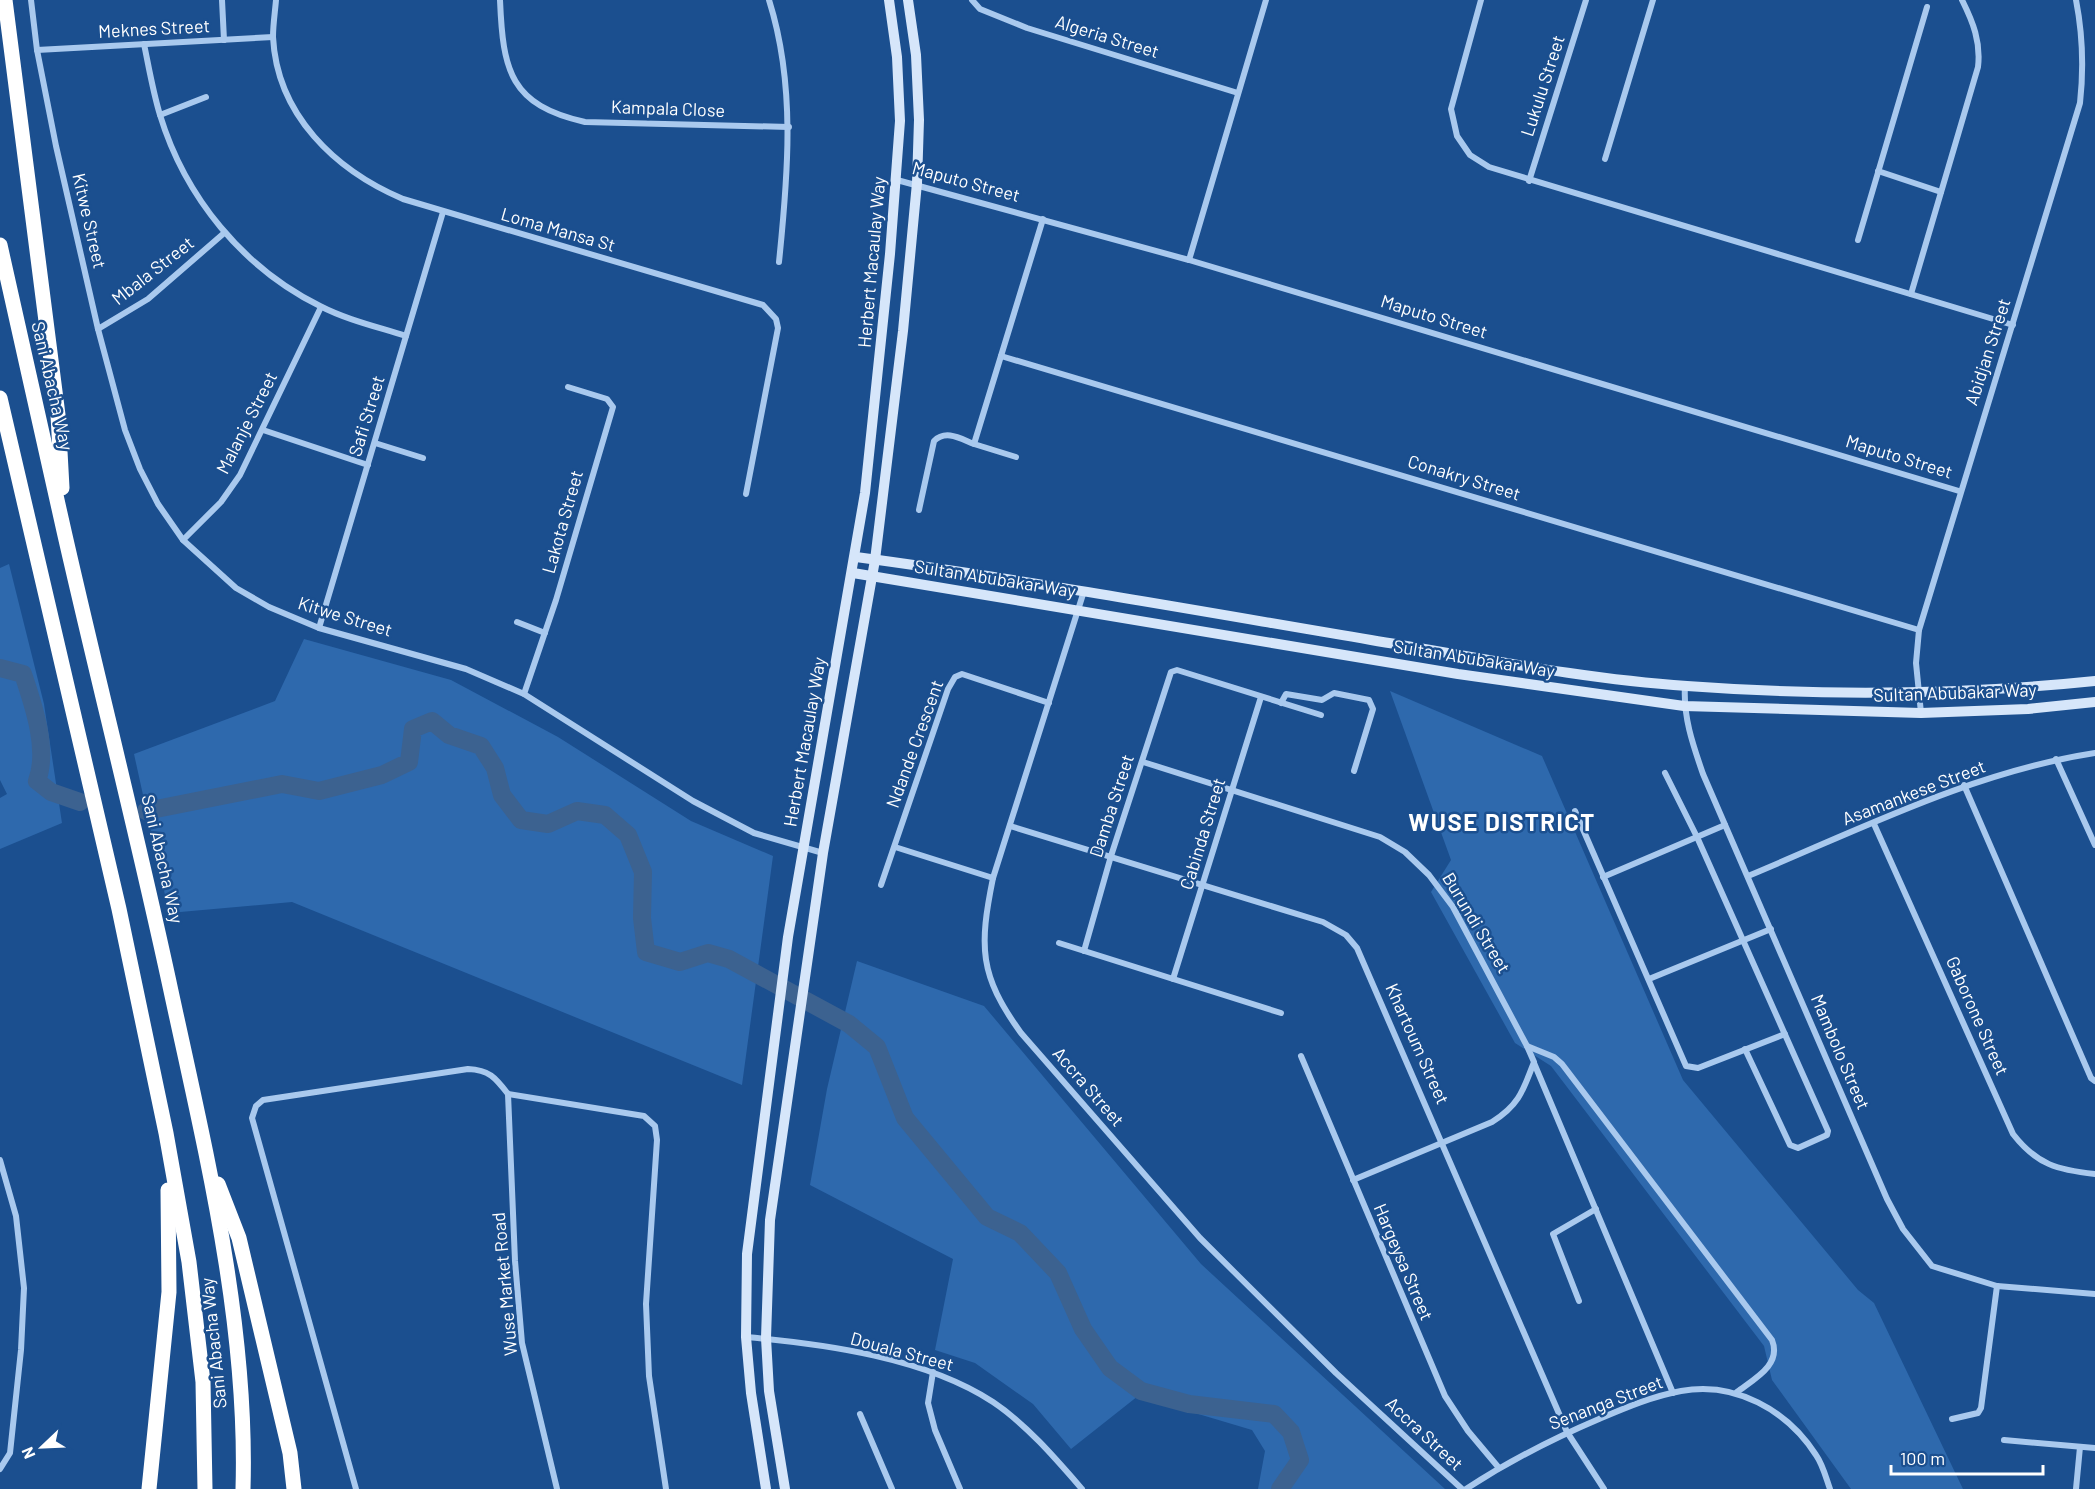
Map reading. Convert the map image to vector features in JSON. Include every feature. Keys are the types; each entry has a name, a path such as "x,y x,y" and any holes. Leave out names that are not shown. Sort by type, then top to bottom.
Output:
{"highway":[{"path":"5,0 58,415 64,533"},
{"name":"Sani Abacha Way","path":"0,245 64,533 152,901 207,1155 227,1275 240,1383 243,1489"},
{"name":"Sani Abacha Way","path":"0,398 119,909 166,1132 189,1262 203,1382 205,1489"},
{"path":"0,435 18,477"},
{"path":"149,1489 169,1292 166,1132"},
{"path":"207,1155 239,1238 290,1453 294,1489"}],"main road":[{"name":"Herbert Macaulay Way","path":"766,1489 751,1393 746,1337 747,1254 802,848 856,557 883,329 897,180 900,121 897,57 888,0"},
{"name":"Herbert Macaulay Way","path":"784,1489 769,1391 766,1338 770,1220 823,853 873,576 903,331 918,183 916,66 908,0"},
{"name":"Sultan Abubakar Way","path":"856,557 1084,591 1508,663 1685,686 1781,691 1919,693 2025,688 2095,681"},
{"name":"Sultan Abubakar Way","path":"853,573 1536,687 1684,706 1921,713 2028,709 2095,702"}],"street":[{"name":"Kitwe Street","path":"31,0 37,50 56,146 98,329 125,430 140,469 158,504 183,540 236,588 269,607 319,628 466,669 524,694 693,801 754,833 823,853"},
{"path":"222,0 224,40"},
{"name":"Loma Mansa St","path":"276,0 273,37 283,86 298,117 318,143 346,169 376,188 444,212 763,305 770,312 778,328 746,494"},
{"name":"Kampala Close","path":"500,0 506,55 517,84 535,105 560,117 585,122 789,128"},
{"path":"769,0 781,57 789,128 779,262"},
{"name":"Algeria Street","path":"972,0 980,9 1027,28 1238,93"},
{"path":"1189,260 1266,0"},
{"path":"1481,0 1451,109 1458,136 1470,155 1489,167 1529,181 2013,325"},
{"name":"Lukulu Street","path":"1529,181 1586,0"},
{"path":"1605,159 1653,0"},
{"path":"1911,294 1971,95 1980,50 1962,0"},
{"name":"Abidjan Street","path":"1921,713 1916,663 1919,630 1959,491 2013,325 2080,103 2084,69 2083,35 2076,0"},
{"path":"1858,240 1927,7"},
{"name":"Meknes Street","path":"37,50 273,37"},
{"path":"144,44 160,115 189,182 223,234 272,276 321,307 406,336"},
{"path":"160,115 206,97"},
{"path":"1878,171 1941,192"},
{"name":"Maputo Street","path":"897,180 918,183 1189,260 1959,491"},
{"name":"Safi Street","path":"319,628 444,212"},
{"path":"974,444 1043,219"},
{"name":"Mbala Street","path":"98,329 148,299 223,234"},
{"name":"Malanje Street","path":"183,540 221,502 240,475 321,307"},
{"name":"Conakry Street","path":"1001,356 1919,630"},
{"name":"Lakota Street","path":"524,694 545,633 613,407 607,399 568,387"},
{"path":"263,430 368,465"},
{"path":"919,510 934,441 943,435 1016,457"},
{"path":"375,443 423,458"},
{"name":"Accra Street","path":"1084,591 993,878 984,926 983,952 991,983 1005,1011 1021,1033 1200,1238 1336,1373 1464,1489"},
{"path":"517,622 545,633"},
{"name":"Damba Street","path":"1084,951 1111,856 1171,672 1177,670 1261,697"},
{"name":"Ndande Crescent","path":"881,885 948,688 955,677 962,674 1049,703"},
{"name":"Mambolo Street","path":"1685,686 1684,706 1691,741 1887,1199 1903,1229 1932,1266 1997,1286 2095,1294"},
{"path":"1281,703 1286,694 1322,700 1334,693 1370,700 1373,709 1354,771"},
{"path":"1261,697 1321,715"},
{"name":"Cabinda Street","path":"1173,979 1261,697"},
{"name":"Asamankese Street","path":"1748,876 1964,785 2056,759 2095,753"},
{"path":"2056,759 2095,845"},
{"name":"Burundi Street","path":"1143,762 1380,837 1405,852 1429,875 1453,907 1527,1046 1673,1393"},
{"path":"1665,773 1697,837 1828,1131 1824,1138 1798,1148 1790,1145 1745,1049"},
{"path":"1964,785 2091,1078 2095,1081"},
{"path":"1575,812 1686,1066 1698,1068 1785,1034"},
{"name":"Gaborone Street","path":"1874,824 2013,1134 2027,1152 2046,1164 2095,1174"},
{"path":"1603,877 1725,825"},
{"name":"Khartoum Street","path":"1010,826 1323,922 1346,935 1358,948 1567,1432 1604,1489"},
{"path":"895,847 993,878"},
{"path":"1649,979 1771,929"},
{"path":"1059,943 1281,1013"},
{"path":"1527,1046 1554,1057 1562,1064 1772,1340 1775,1348 1772,1362 1737,1392"},
{"name":"Hargeysa Street","path":"1301,1056 1445,1396 1468,1431 1499,1468"},
{"path":"1353,1180 1492,1122 1510,1111 1522,1095 1534,1062"},
{"path":"356,1489 252,1118 256,1106 263,1100 468,1069 485,1070 495,1077 508,1094 644,1116 655,1126 657,1140 646,1304 650,1376 666,1489"},
{"name":"Wuse Market Road","path":"508,1094 515,1261 522,1343 557,1489"},
{"path":"0,1160 16,1216 24,1288 21,1350 10,1454 0,1469"},
{"path":"1579,1301 1553,1234 1596,1209"},
{"path":"1952,1419 1978,1413 1981,1408 1997,1286"},
{"name":"Douala Street","path":"746,1337 831,1348 933,1372 971,1389 1002,1409 1082,1489"},
{"path":"933,1372 928,1403 934,1430 960,1489"},
{"name":"Senanga Street","path":"1464,1489 1567,1432 1634,1405 1673,1393 1704,1389 1737,1392 1767,1407 1796,1429 1817,1457 1830,1489"},
{"path":"860,1414 892,1489"},
{"path":"2004,1440 2095,1448"},
{"path":"2076,1489 2080,1447"}],"shaded area":[{"path":"9,564 44,704 62,823 0,849 0,798 7,794 0,780 0,568"},
{"path":"304,639 451,680 558,737 691,821 773,856 742,1085 292,902 169,913 134,754 275,701"},
{"path":"1390,691 1542,756 1683,1080 1858,1290 1874,1303 1963,1489 1851,1489 1772,1380 1764,1346 1551,1066 1515,1043 1431,892 1451,860"},
{"path":"857,961 984,1006 1201,1264 1445,1489 1258,1489 1265,1451 1252,1430 1138,1396 1071,1449 1033,1404 975,1363 935,1350 953,1259 810,1185 827,1089"}],"waterway":[{"path":"0,668 23,674 27,686 40,741 41,755 37,781 51,792 80,802"},
{"path":"146,811 282,784 319,791 382,775 409,762 413,729 432,721 449,735 481,746 495,768 502,795 521,820 548,824 577,811 605,815 628,835 643,872 642,918 646,952 680,962 708,953 729,959 849,1024 877,1047 905,1118 987,1217 1020,1233 1058,1273 1083,1329 1110,1368 1141,1391 1189,1404 1274,1414 1291,1432 1300,1460 1280,1489"}],"district":[{"name":"WUSE DISTRICT","path":"1502,823"}]}
